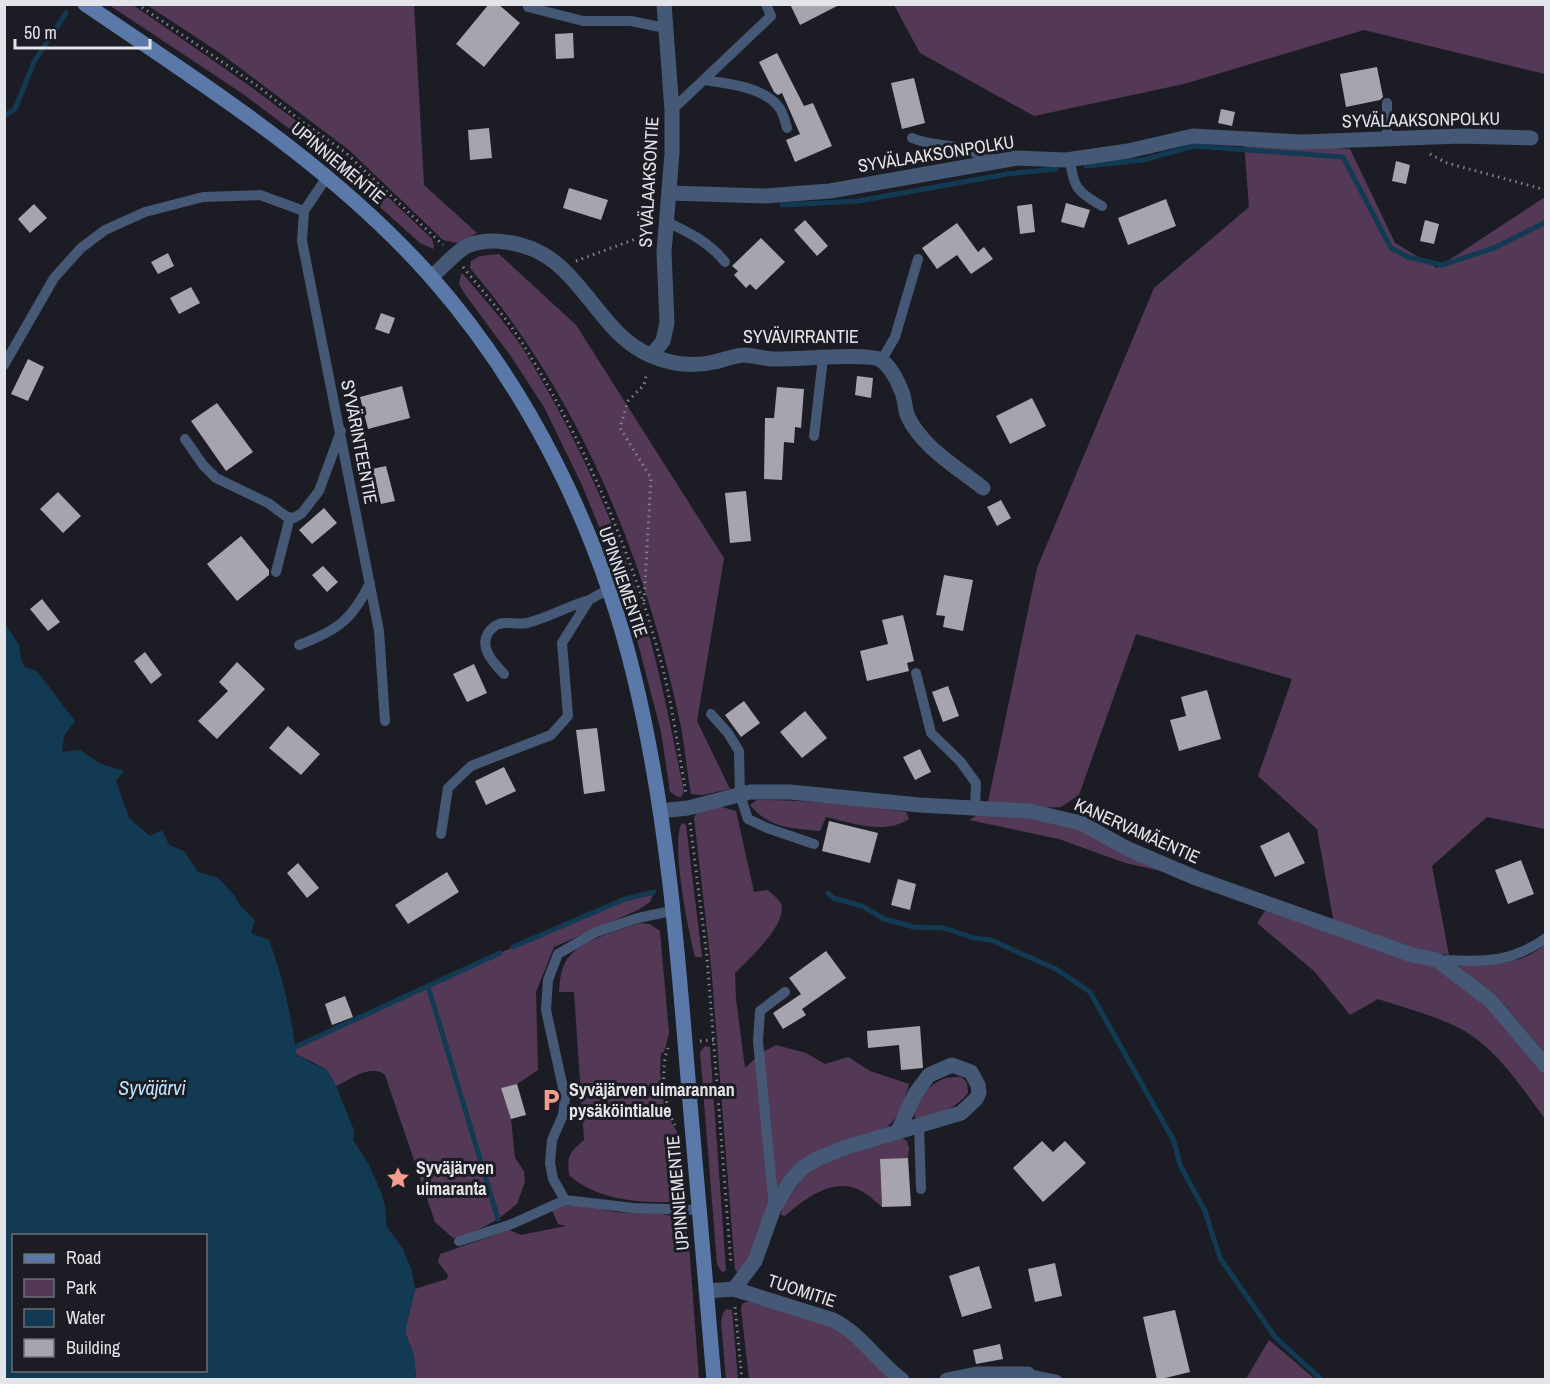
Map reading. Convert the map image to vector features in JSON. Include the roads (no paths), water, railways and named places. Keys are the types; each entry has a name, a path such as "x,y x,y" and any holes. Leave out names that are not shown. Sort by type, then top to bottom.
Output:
{"main road":[{"name":"UPINNIEMENTIE","path":"85,4 219,94 327,177 381,225 431,277 484,344 532,418 562,475 596,555 633,674 660,811 685,1043 714,1380"}],"street":[{"name":"SYVÄLAAKSONTIE","path":"651,356 663,341 668,323 664,252 670,193 672,110 664,4"},
{"name":"SYVÄLAAKSONPOLKU","path":"670,193 765,196 830,191 1017,158 1070,159 1128,151 1193,136 1302,142 1461,136 1531,138"},
{"name":"SYVÄVIRRANTIE","path":"431,277 466,247 481,242 519,243 537,250 561,266 625,342 651,356 680,364 706,364 743,355 772,359 865,356 881,361 894,376 903,395 908,416 923,438 941,457 983,488"},
{"name":"KANERVAMÄENTIE","path":"660,811 688,808 750,792 790,792 919,805 1029,811 1081,823 1128,849 1196,878 1412,955 1437,960 1491,1001 1545,1066"},
{"path":"734,1290 755,1261 774,1208 790,1182 802,1168 846,1147 961,1113 979,1093 978,1085 971,1072 952,1065 929,1075 915,1094 898,1131"},
{"name":"TUOMITIE","path":"706,1291 734,1290 833,1320 856,1335 902,1380"},
{"path":"947,1380 976,1374 1028,1374"}],"lane":[{"path":"672,110 771,16 766,4"},
{"path":"528,7 583,21 631,21 665,28"},
{"path":"704,80 740,86 762,94 779,106 787,128"},
{"path":"1387,103 1387,140"},
{"path":"912,138 921,142 978,153 999,162"},
{"path":"1070,159 1072,180 1078,191 1102,206"},
{"path":"4,365 54,278 81,248 105,230 145,212 203,197 260,195 304,211 327,177"},
{"name":"SYVÄRINTEENTIE","path":"304,211 302,241 379,631 386,721"},
{"path":"667,222 697,236 715,249 725,262"},
{"path":"881,361 895,337 918,259"},
{"path":"814,436 823,358"},
{"path":"290,517 302,513 319,491 340,431"},
{"path":"185,439 203,465 216,478 268,503 290,517"},
{"path":"276,572 290,517"},
{"path":"299,645 326,634 344,622 359,606 370,583"},
{"path":"504,674 485,648 486,636 491,629 499,624 526,623 589,600 607,590"},
{"path":"441,834 448,788 471,766 551,735 568,716 562,643 589,600"},
{"path":"916,673 931,733 960,761 975,783 975,808"},
{"path":"711,714 739,751 740,795 748,819 814,844"},
{"path":"565,1200 553,1179 550,1163 552,1140 563,1115 565,1097 546,1010 548,980 558,954 596,932 638,918 671,911"},
{"path":"1437,960 1488,961 1512,957 1532,948 1545,938"},
{"path":"774,1208 758,1041 760,1011 785,992"},
{"path":"919,1125 921,1189"},
{"path":"459,1241 512,1224 565,1200 633,1208 699,1210"},
{"path":"1028,1374 1057,1380"}],"water":[{"name":"Syväjärvi","path":"4,622 19,645 25,667 37,671 75,721 64,736 62,752 80,750 101,764 124,771 116,781 129,818 150,836 162,830 169,845 184,851 198,872 218,878 234,895 241,907 255,920 251,933 269,940 286,996 296,1054 326,1069 334,1081 354,1130 353,1140 368,1163 381,1192 387,1227 403,1249 412,1271 415,1289 405,1332 414,1355 416,1379 5,1379"}],"waterway":[{"path":"4,116 15,109 34,62 66,13"},
{"path":"1086,166 1143,160 1194,146 1343,157 1391,248 1408,257 1442,265 1494,248 1546,222"},
{"path":"782,205 858,201 1007,174 1056,169"},
{"path":"513,947 625,899 654,892"},
{"path":"828,893 833,898 862,906 884,919 914,927 944,928 974,938 991,940 1056,969 1090,992 1174,1141 1180,1165 1205,1211 1220,1258 1275,1337 1322,1380"},
{"path":"295,1047 500,953"},
{"path":"428,986 498,1219"}],"place":[{"name":"Syväjärven uimarannan pysäköintialue","path":"551,1100"},
{"name":"Syväjärven uimaranta","path":"398,1178"}]}
